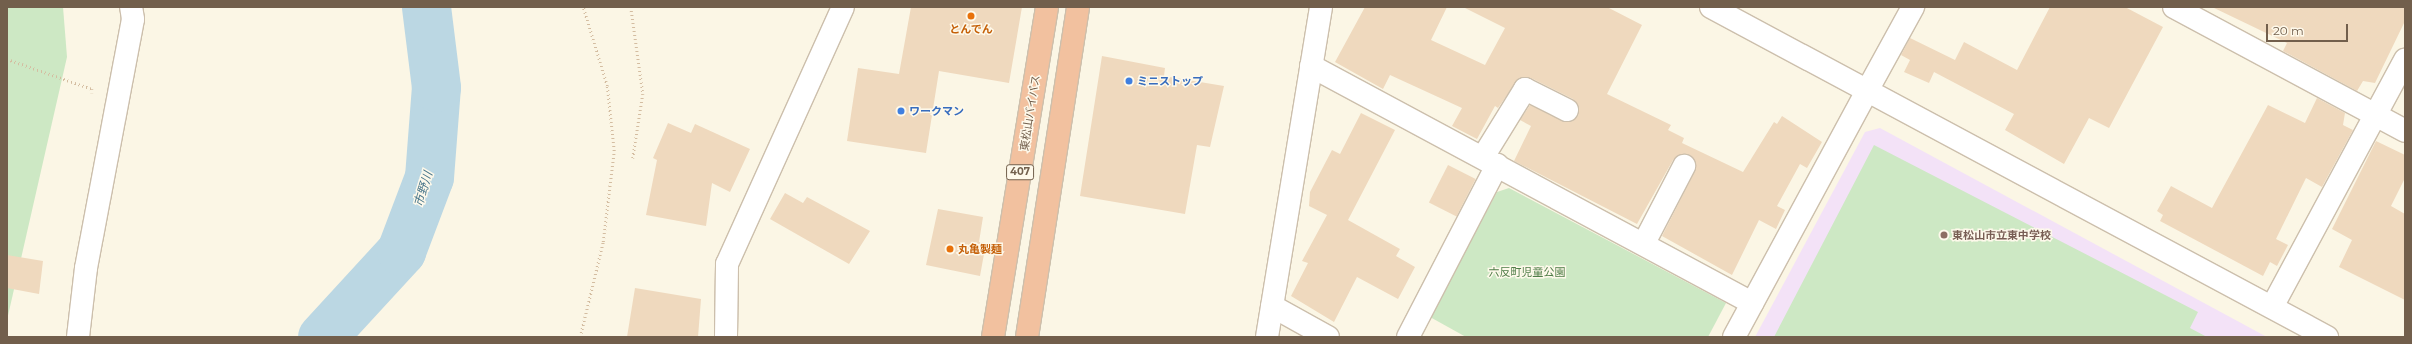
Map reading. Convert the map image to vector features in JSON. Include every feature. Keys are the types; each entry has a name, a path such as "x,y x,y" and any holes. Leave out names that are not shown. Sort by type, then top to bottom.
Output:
{"highway":[{"name":"東松山バイパス","path":"993,337 1047,7"},
{"path":"1027,337 1078,7"}],"street":[{"path":"78,337 86,268 133,19 131,7"},
{"path":"726,337 727,264 843,7"},
{"path":"1267,337 1321,7"},
{"path":"1711,7 1868,89 2327,337"},
{"path":"1734,337 1913,7"},
{"path":"2174,7 2405,131"},
{"path":"2272,307 2405,60"},
{"path":"1312,66 1644,243 1752,303"},
{"path":"1408,337 1490,161 1526,89 1567,110"},
{"path":"1644,243 1684,166"},
{"path":"1272,306 1328,337"}],"path":[{"path":"580,337 603,242 614,152 607,86 583,7"},
{"path":"631,7 643,94 633,158"},
{"path":"7,59 92,89 92,96"}],"shaded area":[{"name":"東松山市立東中学校","path":"1880,128 2267,337 1755,337 1865,132"}],"green space":[{"path":"7,7 63,7 67,57 7,320"},
{"name":"東松山市立東中学校","path":"1874,145 2198,312 2190,328 2207,337 1774,337"},
{"name":"六反町児童公園","path":"1509,188 1726,303 1708,337 1466,337 1430,317 1497,192"}],"building":[{"path":"911,7 1022,7 1009,83 939,71 926,153 847,141 858,68 899,74"},
{"path":"1365,7 1447,7 1431,40 1485,65 1505,28 1463,7 1607,7 1642,25 1607,94 1671,125 1668,130 1684,138 1682,143 1743,172 1774,122 1777,124 1782,116 1822,142 1807,168 1800,164 1777,206 1785,210 1776,229 1759,220 1732,275 1662,236 1695,171 1696,165 1690,155 1683,154 1673,160 1637,224 1514,161 1531,126 1520,120 1530,105 1568,122 1578,116 1579,110 1573,99 1531,78 1519,78 1498,108 1495,106 1477,139 1452,126 1462,108 1390,75 1383,89 1335,62"},
{"path":"2050,7 2125,7 2163,27 2109,128 2089,118 2064,164 2005,130 2014,114 1934,72 1929,83 1904,72 1910,60 1901,55 1910,38 1955,60 1964,42 2017,70"},
{"path":"2212,7 2405,7 2405,21 2375,83 2363,81 2357,91 2283,51 2287,43"},
{"path":"1102,56 1165,68 1164,76 1224,86 1210,147 1197,145 1185,214 1080,196"},
{"path":"2317,98 2345,113 2343,125 2353,130 2322,187 2306,178 2276,239 2288,245 2277,266 2270,262 2263,276 2160,221 2163,215 2157,211 2171,186 2212,208 2268,105 2305,123"},
{"path":"1361,113 1395,130 1348,220 1400,249 1396,256 1415,267 1398,299 1357,277 1334,322 1291,296 1308,263 1302,261 1327,215 1309,206 1310,192 1332,150 1340,154"},
{"path":"668,123 691,133 695,124 750,149 730,192 712,183 706,226 646,215 657,160 653,158"},
{"path":"2376,141 2405,155 2405,178 2391,206 2405,214 2405,300 2339,267 2352,240 2332,229"},
{"path":"1448,165 1476,179 1457,216 1429,202"},
{"path":"785,193 803,203 807,197 870,231 849,264 770,219"},
{"path":"938,209 983,217 979,242 986,243 980,276 926,265"},
{"path":"7,255 43,261 39,294 7,288"},
{"path":"635,288 701,299 698,337 627,337"}],"waterway":[{"name":"市野川","path":"322,337 401,251 429,177 436,87 426,7"}],"place":[{"name":"とんでん","path":"971,16"},
{"name":"ミニストップ","path":"1129,81"},
{"name":"ワークマン","path":"901,111"},
{"name":"東松山市立東中学校","path":"1944,235"},
{"name":"丸亀製麺","path":"950,249"}]}
